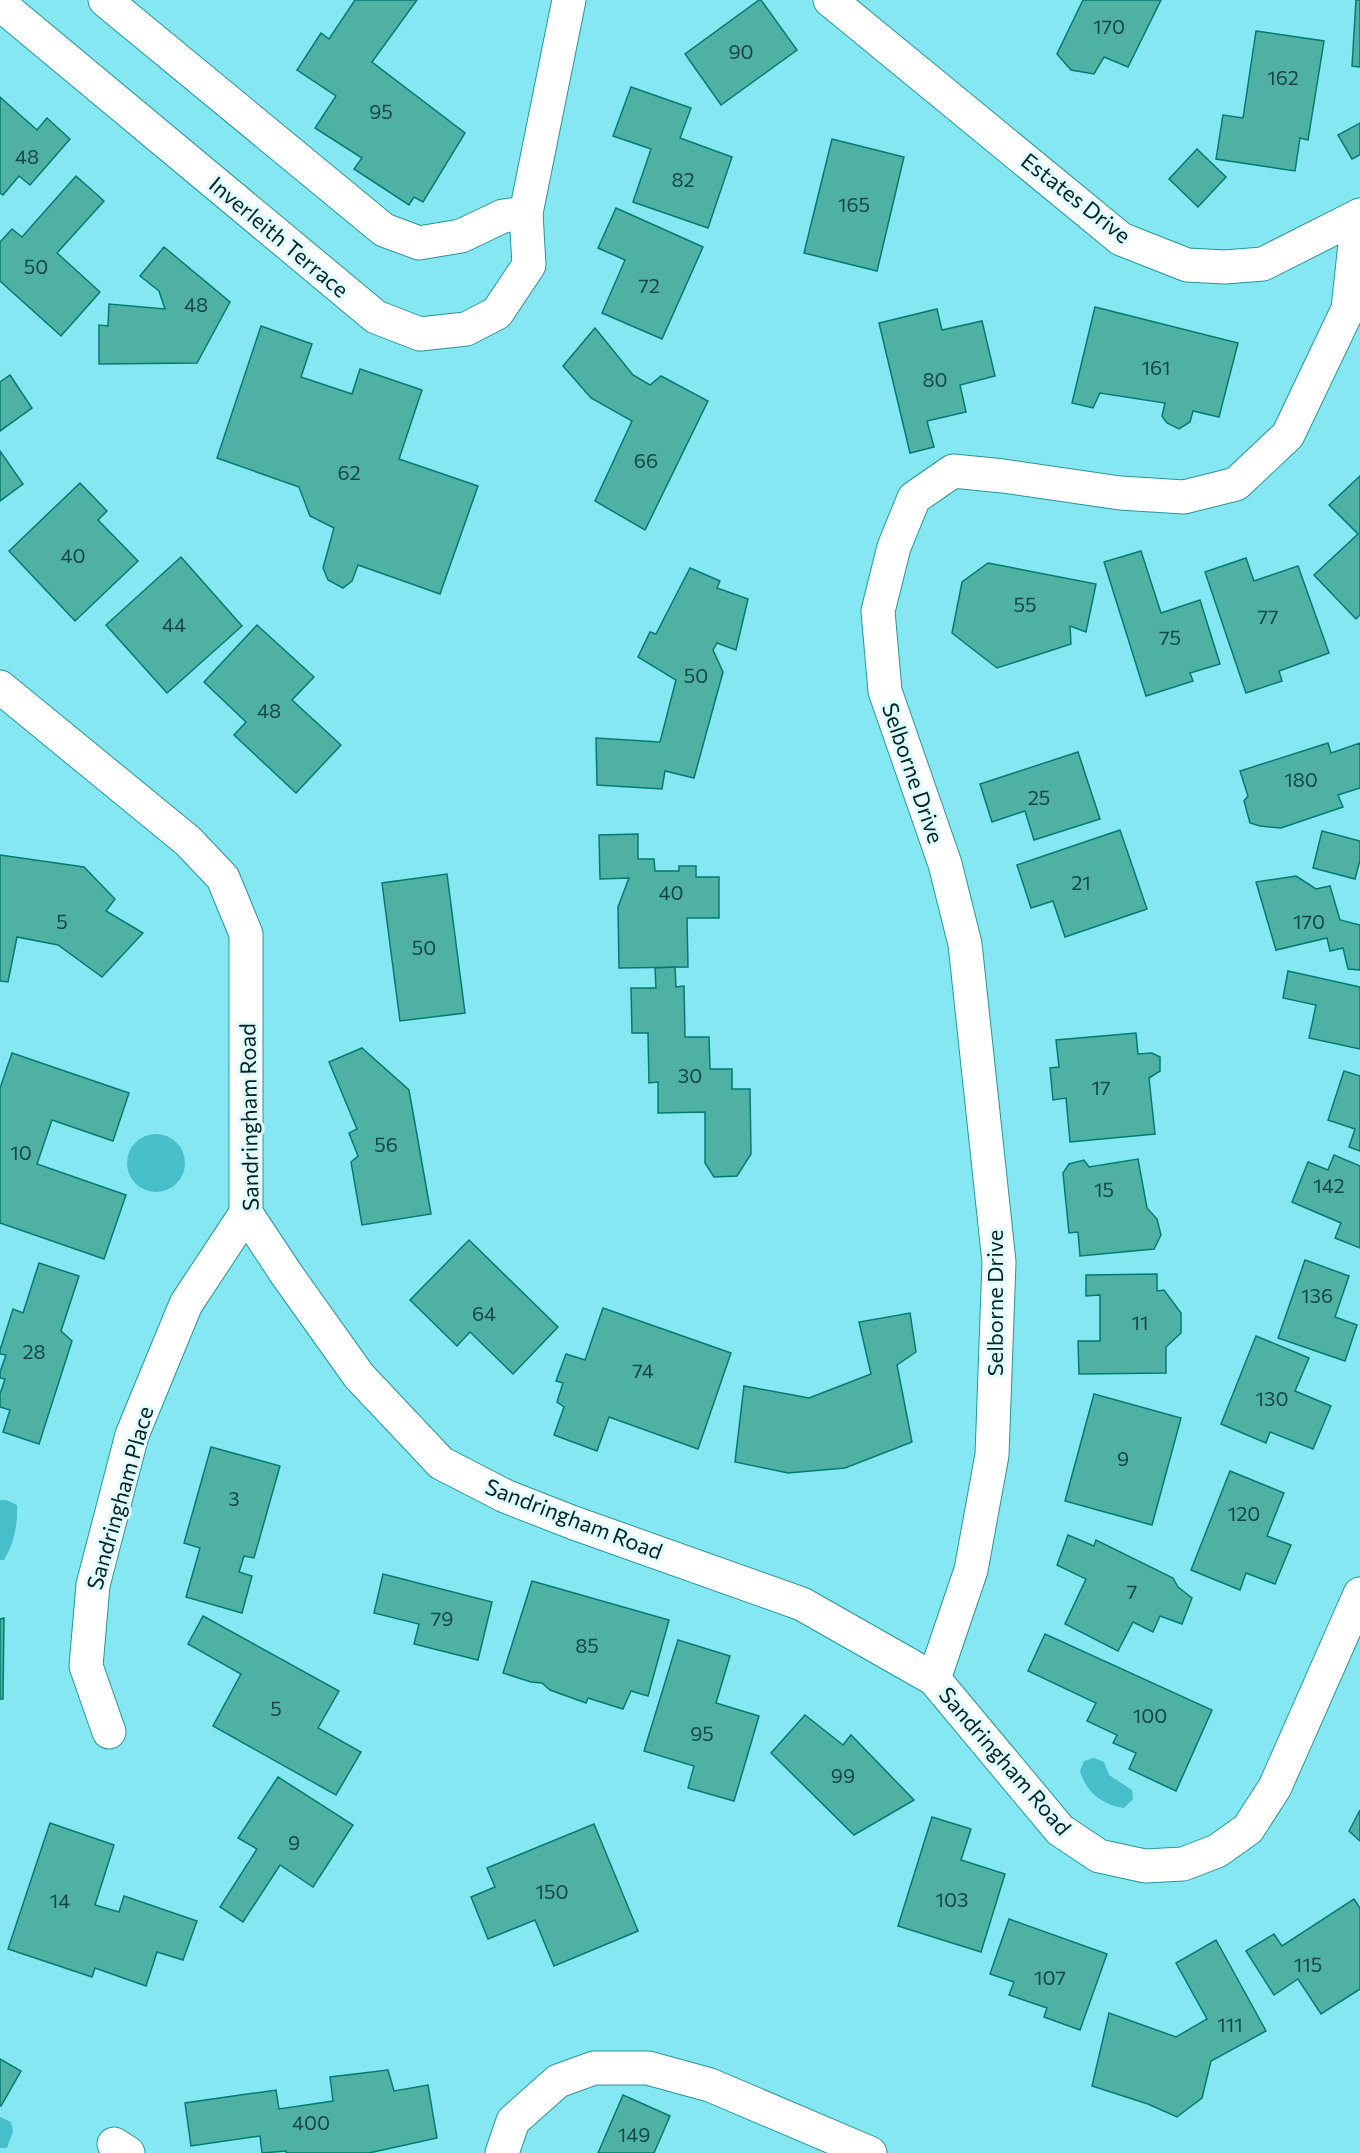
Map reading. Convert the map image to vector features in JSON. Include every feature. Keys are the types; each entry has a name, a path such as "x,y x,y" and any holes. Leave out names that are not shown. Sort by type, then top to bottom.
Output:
{"street":[{"path":"105,0 384,230 419,243 461,236 503,216 526,213"},
{"name":"Inverleith Terrace","path":"0,4 376,317 420,334 466,329 497,313 529,265 526,213 569,0"},
{"name":"Estates Drive","path":"830,0 1121,238 1132,243 1187,265 1225,267 1263,264 1359,215"},
{"name":"Selborne Drive","path":"934,1679 971,1570 993,1455 999,1262 965,944 945,864 885,692 878,611 894,548 914,498 953,471 1120,493 1184,496 1236,484 1288,435 1348,309 1359,215"},
{"name":"Sandringham Road","path":"0,687 188,841 223,878 246,934 246,1213 359,1376 441,1463 504,1496 802,1604 934,1679 1060,1830 1099,1856 1145,1866 1183,1864 1217,1851 1248,1829 1275,1787 1360,1595"},
{"name":"Sandringham Place","path":"109,1732 86,1666 93,1585 132,1435 186,1304 246,1213"},
{"path":"502,2153 513,2121 558,2081 594,2068 648,2068 710,2085 870,2153"}],"water":[{"path":"156,1134 167,1136 180,1147 185,1163 183,1174 172,1187 156,1192 145,1190 132,1179 127,1163 129,1152 140,1139"},
{"path":"0,1500 17,1505 15,1533 4,1560 0,1560"},
{"path":"1094,1758 1104,1762 1109,1775 1132,1790 1133,1799 1124,1808 1102,1801 1086,1785 1080,1771 1084,1761"},
{"path":"0,2117 11,2122 13,2131 7,2148 0,2148"}],"building":[{"path":"355,0 417,0 372,62 465,133 423,202 414,197 409,205 354,169 362,158 315,128 336,96 297,70 321,33 329,39"},
{"path":"759,0 797,50 721,105 685,54"},
{"path":"1083,0 1161,0 1128,67 1104,57 1094,74 1071,70 1057,54"},
{"path":"1356,0 1360,0 1360,67 1352,66"},
{"path":"1256,31 1324,41 1308,140 1300,138 1295,171 1216,159 1223,115 1243,118"},
{"path":"631,87 691,108 680,138 732,157 708,228 633,202 651,149 613,136"},
{"path":"0,97 37,130 47,118 70,139 30,185 19,176 3,195 0,193"},
{"path":"1360,123 1360,155 1352,159 1338,135"},
{"path":"832,139 904,157 877,271 804,253"},
{"path":"1197,149 1226,177 1198,207 1169,179"},
{"path":"76,176 104,201 57,253 100,292 61,336 0,281 0,242 12,229 22,237"},
{"path":"616,208 703,247 662,339 602,313 625,260 598,248"},
{"path":"164,247 230,302 197,363 99,364 99,325 108,326 109,304 165,309 159,291 140,276"},
{"path":"1095,307 1238,343 1219,417 1193,411 1190,422 1179,429 1167,423 1162,416 1165,403 1100,393 1093,408 1072,403"},
{"path":"937,309 942,330 982,321 995,376 960,385 966,412 927,421 934,447 910,453 879,323"},
{"path":"261,326 312,344 301,377 352,394 360,369 422,390 399,459 478,486 440,594 358,565 352,581 343,588 328,580 323,568 334,528 310,516 299,487 217,458"},
{"path":"595,328 633,375 650,385 661,376 708,401 645,530 595,501 632,421 591,398 563,366"},
{"path":"10,375 32,408 0,431 0,382"},
{"path":"0,451 23,484 0,501"},
{"path":"1360,476 1360,615 1356,619 1314,575 1358,534 1329,505"},
{"path":"80,483 107,511 98,520 138,561 75,621 9,551"},
{"path":"1141,551 1161,613 1200,600 1220,664 1190,673 1193,681 1146,696 1104,562"},
{"path":"181,557 242,626 167,693 106,625"},
{"path":"1246,558 1254,581 1298,566 1329,653 1279,671 1282,681 1246,693 1205,572"},
{"path":"988,563 1096,584 1086,632 1070,626 1071,644 997,668 952,633 962,582"},
{"path":"690,568 720,581 717,588 748,599 736,650 717,643 713,650 723,672 694,778 665,771 662,789 597,785 596,738 660,742 676,680 638,657 650,632 656,634"},
{"path":"257,625 314,677 292,700 341,745 296,793 234,735 246,722 204,682"},
{"path":"1328,743 1331,753 1360,743 1360,788 1338,795 1343,807 1281,828 1250,823 1244,801 1248,796 1240,771"},
{"path":"1078,752 1100,819 1034,840 1025,811 992,822 980,784"},
{"path":"1120,830 1147,909 1065,937 1053,901 1031,908 1017,865"},
{"path":"1322,831 1360,841 1360,860 1355,879 1313,868"},
{"path":"638,834 638,859 654,859 655,871 679,871 679,866 696,866 696,877 719,877 719,918 687,918 688,967 619,968 618,907 629,878 600,879 599,835"},
{"path":"0,855 84,867 115,899 106,911 143,933 102,977 58,945 17,937 8,982 0,981"},
{"path":"447,874 465,1013 400,1021 382,883"},
{"path":"1296,876 1316,889 1330,886 1340,920 1360,925 1360,970 1348,969 1343,948 1330,951 1327,938 1276,950 1256,882"},
{"path":"675,967 676,987 684,986 685,1037 709,1037 710,1069 732,1069 732,1089 750,1089 751,1154 737,1176 714,1177 705,1163 705,1112 658,1113 658,1082 649,1083 648,1033 632,1033 631,988 656,988 655,968"},
{"path":"1288,971 1360,987 1360,1049 1309,1038 1316,1005 1283,998"},
{"path":"1136,1033 1138,1054 1152,1053 1160,1057 1160,1071 1149,1078 1155,1134 1070,1142 1066,1098 1053,1100 1050,1068 1059,1067 1056,1040"},
{"path":"362,1048 409,1090 431,1214 362,1225 351,1162 358,1156 349,1133 357,1129 329,1062"},
{"path":"12,1053 129,1093 113,1141 52,1120 37,1164 126,1195 104,1259 0,1223 0,1088"},
{"path":"1344,1071 1360,1076 1360,1151 1349,1147 1355,1129 1328,1120"},
{"path":"1334,1155 1360,1166 1360,1248 1335,1238 1341,1223 1292,1202 1308,1162 1328,1170"},
{"path":"1138,1159 1147,1208 1157,1219 1161,1235 1154,1249 1080,1256 1078,1232 1069,1233 1063,1173 1069,1164 1084,1160 1089,1167"},
{"path":"469,1240 558,1327 513,1374 470,1332 457,1346 410,1300"},
{"path":"1305,1260 1349,1276 1335,1317 1357,1325 1345,1361 1278,1338"},
{"path":"39,1263 79,1276 61,1331 72,1341 39,1444 3,1432 10,1410 0,1407 0,1394 5,1379 0,1378 0,1372 6,1355 0,1354 0,1350 13,1309 23,1313"},
{"path":"1157,1274 1157,1291 1164,1290 1181,1313 1181,1333 1166,1347 1166,1373 1079,1374 1078,1341 1100,1341 1100,1295 1086,1296 1086,1275"},
{"path":"603,1308 731,1353 698,1449 609,1417 597,1451 554,1435 564,1407 557,1402 563,1383 556,1381 566,1354 585,1360"},
{"path":"910,1313 916,1352 897,1365 912,1442 845,1468 788,1473 735,1462 744,1386 809,1398 871,1374 859,1322"},
{"path":"1256,1336 1309,1358 1295,1391 1331,1406 1313,1449 1270,1432 1266,1443 1221,1424"},
{"path":"1094,1394 1181,1418 1152,1525 1065,1501"},
{"path":"211,1447 280,1466 254,1558 244,1556 239,1572 252,1576 242,1613 186,1597 200,1548 184,1543"},
{"path":"1230,1471 1284,1493 1267,1536 1291,1545 1275,1584 1246,1573 1240,1590 1191,1570"},
{"path":"1068,1535 1094,1546 1096,1540 1173,1578 1178,1587 1192,1598 1182,1624 1160,1616 1153,1632 1133,1622 1118,1651 1065,1624 1086,1579 1057,1565"},
{"path":"383,1574 492,1602 478,1660 414,1644 419,1624 374,1613"},
{"path":"532,1581 669,1620 648,1696 631,1691 623,1709 588,1698 586,1703 550,1690 542,1683 503,1673"},
{"path":"203,1616 339,1691 318,1728 361,1752 336,1795 213,1726 241,1674 188,1644"},
{"path":"4,1618 3,1699 0,1699 0,1619"},
{"path":"1045,1634 1212,1710 1176,1791 1129,1769 1136,1753 1113,1743 1117,1735 1087,1721 1096,1703 1028,1671"},
{"path":"678,1640 730,1656 716,1703 759,1716 734,1801 688,1788 694,1766 644,1751"},
{"path":"805,1715 843,1745 851,1735 914,1800 854,1835 771,1753"},
{"path":"278,1777 353,1825 313,1887 280,1865 243,1922 220,1907 257,1849 238,1838"},
{"path":"1360,1810 1360,1841 1349,1831"},
{"path":"932,1817 971,1829 961,1860 1005,1874 981,1952 898,1926"},
{"path":"50,1823 114,1845 95,1905 119,1912 124,1896 197,1921 183,1960 157,1952 146,1986 95,1968 92,1977 8,1949"},
{"path":"594,1824 638,1931 554,1966 535,1920 488,1939 471,1897 495,1887 487,1868"},
{"path":"1354,1899 1360,1908 1360,1989 1321,2014 1298,1979 1274,1995 1246,1951 1274,1934 1282,1946"},
{"path":"1009,1919 1107,1954 1080,2030 1044,2017 1047,2008 1009,1995 1014,1982 990,1974"},
{"path":"1216,1940 1266,2031 1211,2061 1202,2098 1177,2117 1148,2104 1092,2086 1109,2013 1176,2037 1207,2019 1176,1963"},
{"path":"0,2059 21,2071 1,2106 0,2105"},
{"path":"388,2070 394,2091 428,2085 437,2138 369,2153 286,2153 286,2151 262,2153 260,2136 191,2146 185,2103 276,2090 279,2109 333,2101 330,2077"},
{"path":"623,2095 670,2116 654,2153 598,2153"}]}
